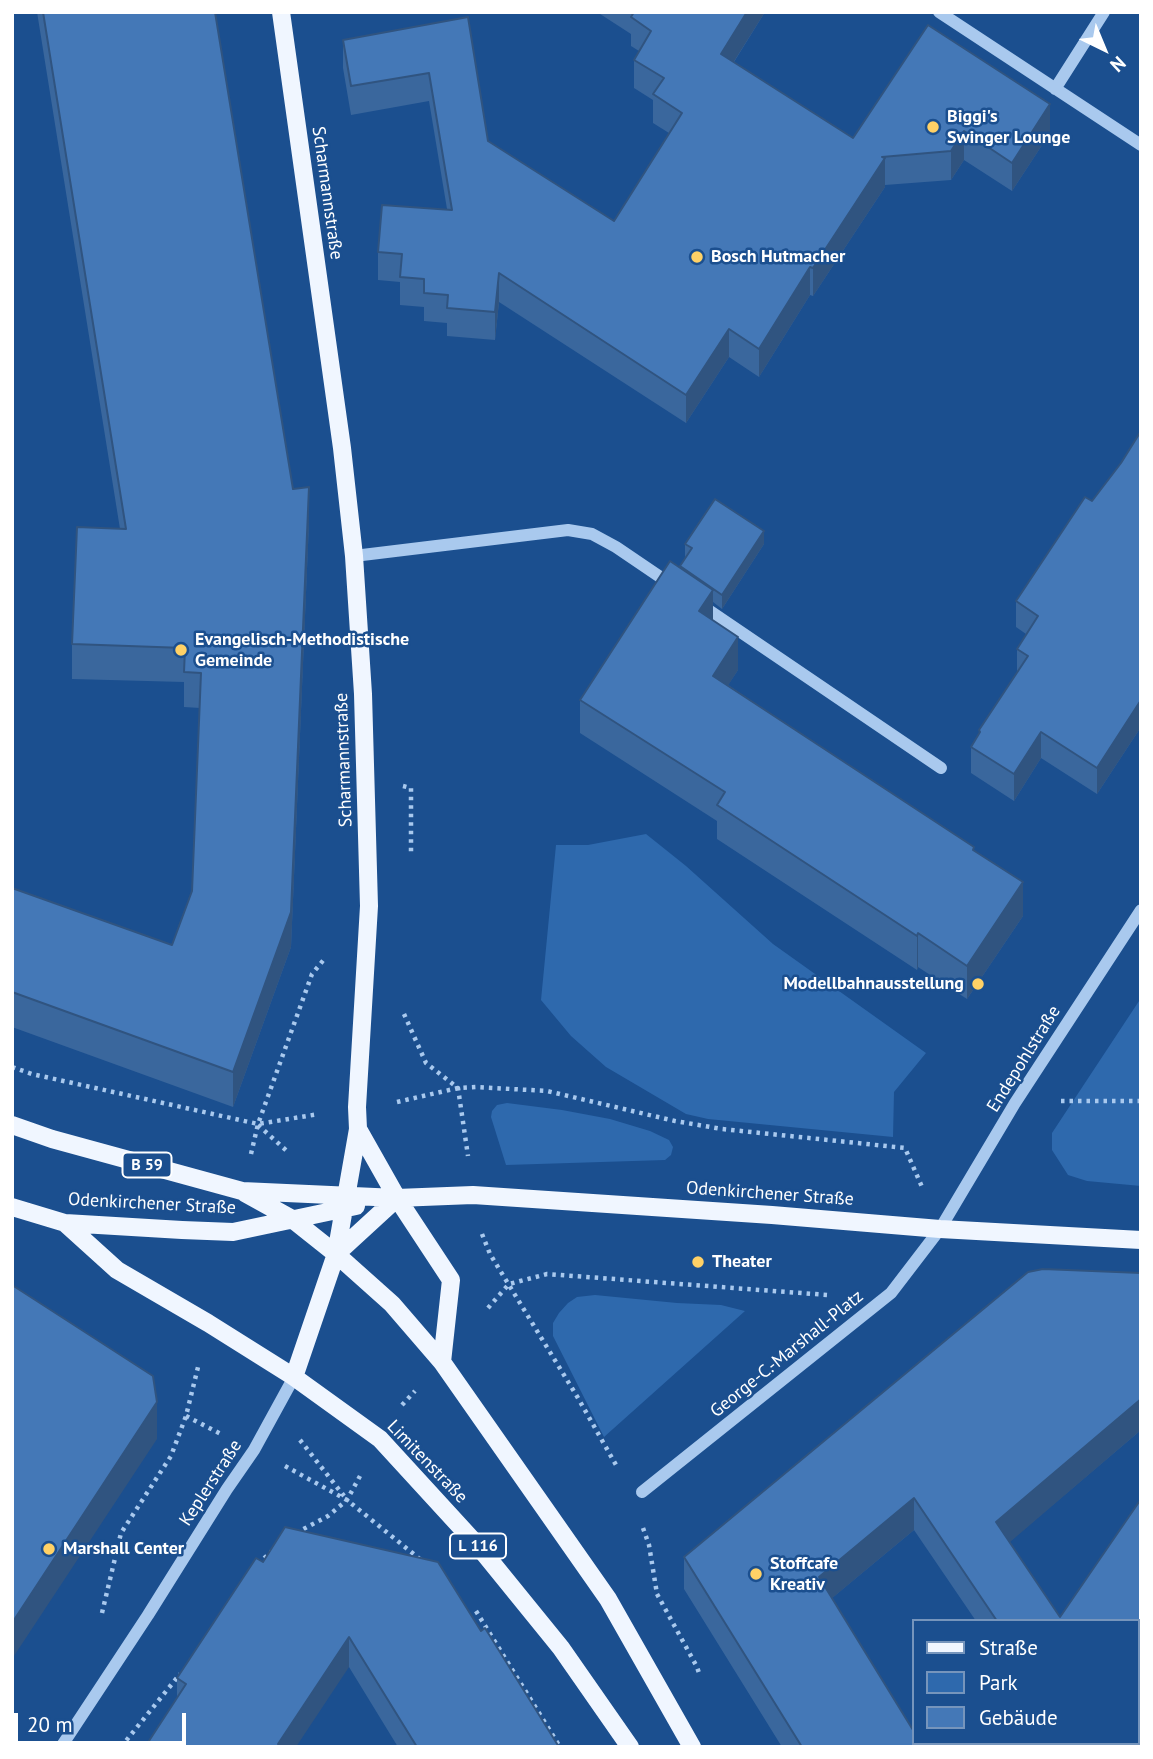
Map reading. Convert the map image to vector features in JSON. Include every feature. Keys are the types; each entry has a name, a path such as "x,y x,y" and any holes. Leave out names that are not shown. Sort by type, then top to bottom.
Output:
{"main road":[{"name":"Scharmannstraße","path":"281,12 342,448 354,556 363,694 369,906 358,1129 336,1254 294,1377"},
{"name":"Odenkirchener Straße","path":"12,1125 52,1139 242,1191 346,1201 473,1195 1141,1241"},
{"path":"358,1129 397,1198 451,1280 442,1362"},
{"name":"Odenkirchener Straße","path":"242,1191 292,1219 336,1254"},
{"path":"397,1198 336,1254 392,1304 442,1362 608,1599 692,1747"},
{"name":"Odenkirchener Straße","path":"12,1207 65,1223 233,1232 292,1219 346,1201"},
{"name":"Limitenstraße","path":"65,1223 117,1270 294,1377 380,1439 479,1546 561,1648 629,1747"}],"street":[{"path":"939,12 1141,145"},
{"path":"1055,89 1104,12"},
{"path":"354,556 568,530 592,534 616,547 942,768"},
{"name":"Endepohlstraße","path":"940,1229 1015,1103 1141,909"},
{"name":"George-C.-Marshall-Platz","path":"642,1492 891,1293 940,1229"},
{"name":"Keplerstraße","path":"61,1747 254,1450 294,1377"}],"path":[{"path":"12,1067 32,1074 258,1124 312,974 369,906"},
{"path":"458,1088 547,1091 675,1121 722,1129 905,1148"},
{"path":"1015,1103 1141,1101"},
{"path":"621,1474 509,1284 547,1274 829,1295"},
{"path":"118,1659 99,1625 121,1533 171,1456 186,1416"},
{"path":"286,1540 328,1516 347,1500 423,1561"},
{"path":"641,1522 649,1545 657,1594"},
{"path":"253,1572 275,1548"},
{"path":"474,1608 560,1747"},
{"path":"121,1747 180,1674"}],"green space":[{"path":"646,834 773,944 926,1053 894,1092 893,1137 708,1119 686,1114 606,1067 571,1036 541,1000 556,845 588,845"},
{"path":"1141,998 1141,1186 1087,1181 1068,1175 1052,1150 1052,1133"},
{"path":"507,1103 610,1119 650,1131 669,1140 673,1147 671,1155 665,1160 506,1165 491,1117 497,1105"},
{"path":"595,1295 721,1305 745,1311 604,1437 553,1336 553,1323 568,1303 577,1297"}],"building":[{"path":"43,12 215,12 293,489 309,487 291,912 233,1072 12,992 12,888 172,945 192,891 201,673 184,672 185,648 72,644 77,527 126,529"},
{"path":"634,12 747,12 721,54 853,138 928,25 1050,104 1012,163 964,131 951,151 882,157 885,158 813,268 810,267 759,349 729,329 686,395 499,273 495,312 447,308 448,295 424,293 424,279 400,277 402,254 378,252 382,205 452,210 429,73 351,86 343,40 468,17 488,141 614,221 682,113 653,94 664,78 634,60 651,31 631,17"},
{"path":"1141,431 1141,700 1097,768 1041,732 1014,774 971,747 979,730 1028,656 1017,649 1038,616 1016,601 1085,497 1092,501"},
{"path":"715,499 764,531 722,595 680,566 692,548 685,544"},
{"path":"670,561 713,590 699,611 738,637 713,676 1023,882 967,966 717,805 725,792 580,700"},
{"path":"1043,1269 1141,1273 1141,1399 996,1522 1060,1617 1141,1499 1141,1747 1108,1745 1139,1745 1139,1619 996,1619 914,1498 819,1577 912,1728 912,1745 924,1747 802,1747 684,1557 1028,1272"},
{"name":"Marshall Center","path":"12,1285 153,1376 157,1402 12,1623"},
{"path":"285,1527 438,1562 481,1631 485,1628 559,1747 417,1747 349,1637 278,1744 282,1747 145,1747 186,1684 177,1678 256,1558 263,1562"}],"place":[{"name":"Biggi's Swinger Lounge","path":"933,127"},
{"name":"Bosch Hutmacher","path":"697,257"},
{"name":"Evangelisch-Methodistische Gemeinde","path":"181,650"},
{"name":"Modellbahnausstellung","path":"978,984"},
{"name":"Theater","path":"698,1262"},
{"name":"Marshall Center","path":"49,1549"},
{"name":"Stoffcafe Kreativ","path":"756,1574"}]}
